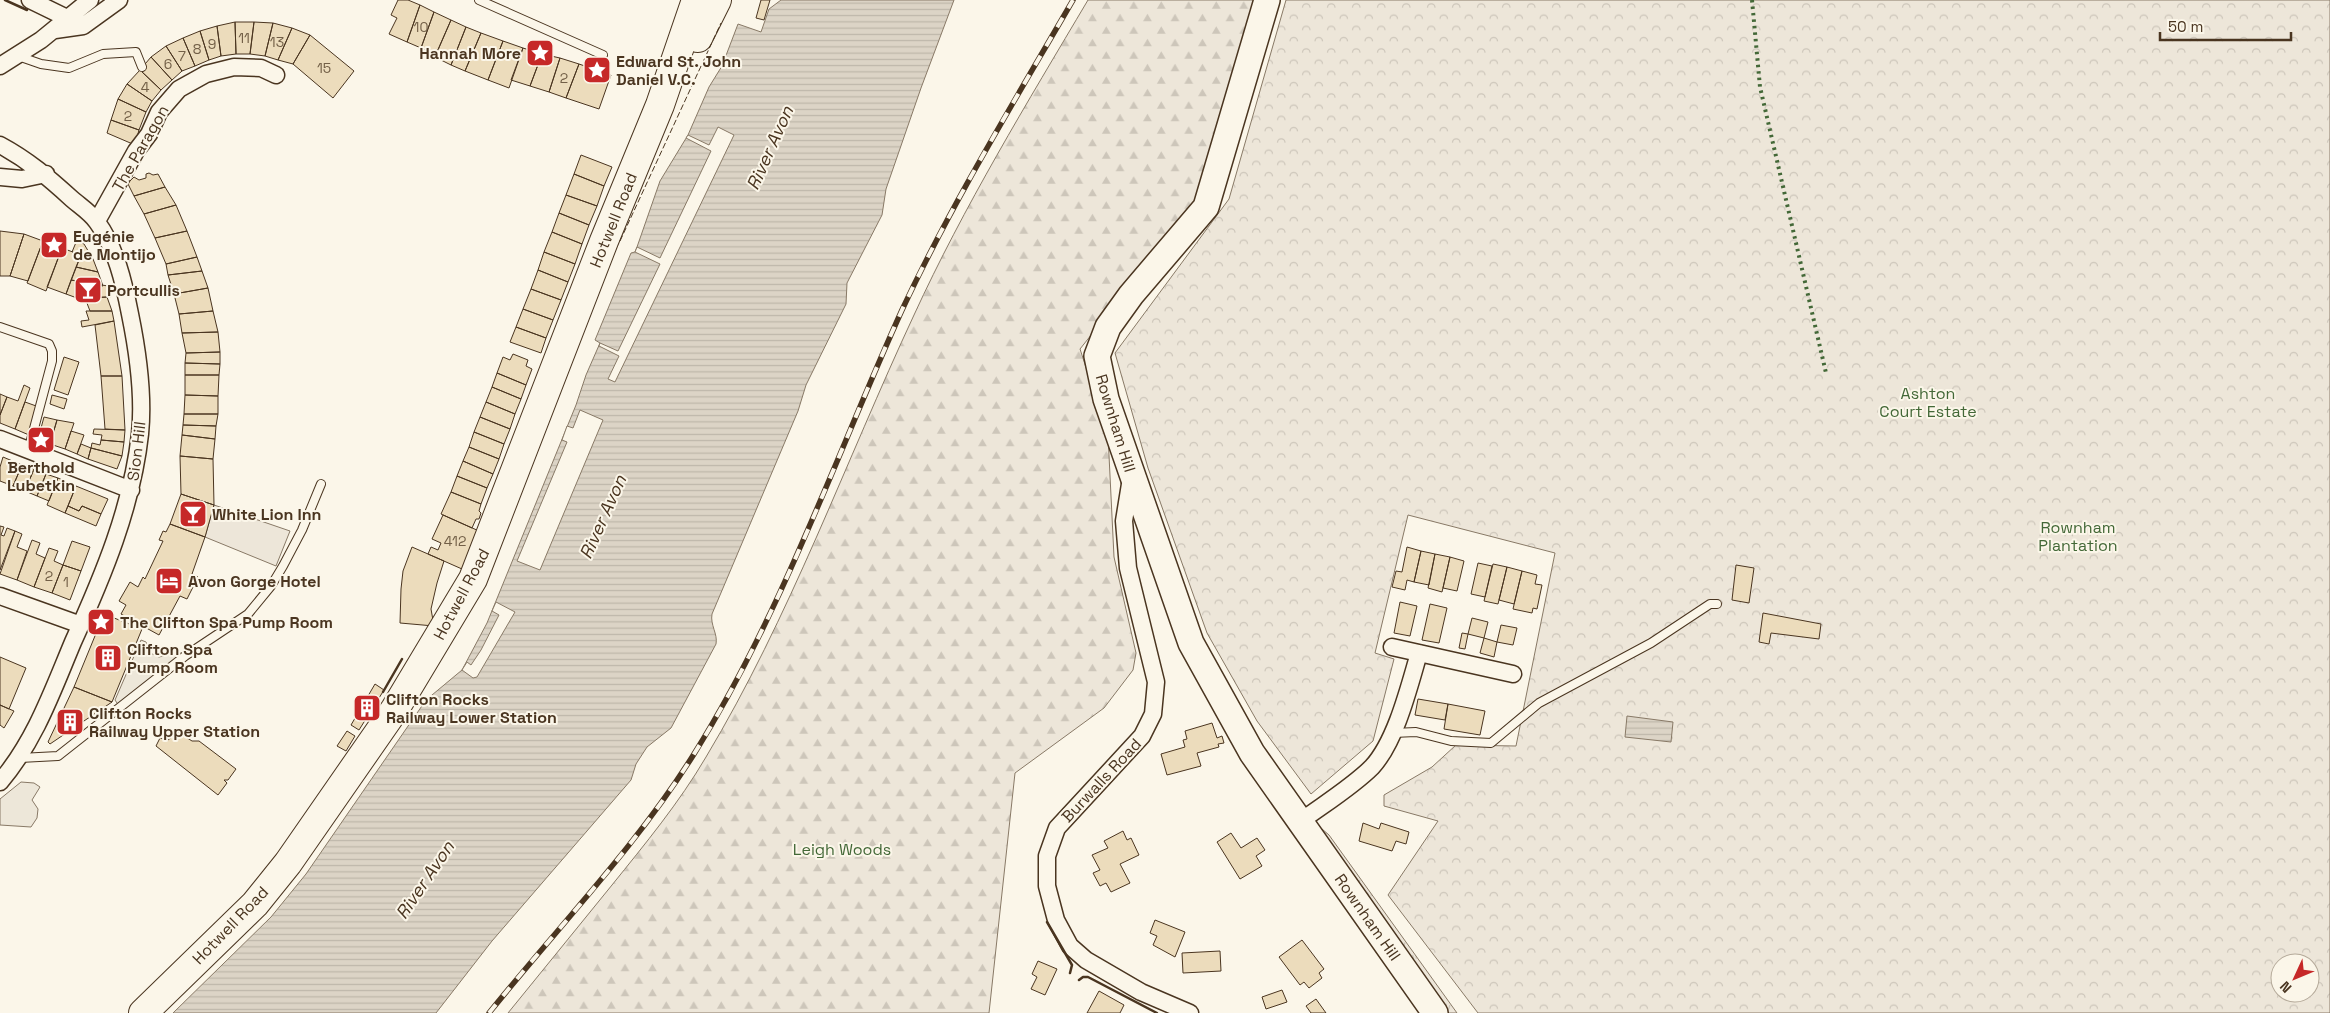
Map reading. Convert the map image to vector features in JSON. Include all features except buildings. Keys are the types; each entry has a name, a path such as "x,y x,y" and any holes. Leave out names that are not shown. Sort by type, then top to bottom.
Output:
{"highway":[{"name":"Hotwell Road","path":"143,1013 254,904 288,863 395,709 462,600 483,557 604,241 660,105 696,0"},
{"name":"Hotwell Road","path":"660,105 693,48 717,0"}],"main road":[{"name":"Rownham Hill","path":"1267,0 1206,207 1108,327 1097,356 1106,399 1191,644 1252,753 1435,1013"}],"street":[{"path":"30,0 69,19"},
{"path":"0,66 18,56 69,19 90,0"},
{"path":"54,30 83,26 119,0"},
{"name":"The Paragon","path":"97,220 136,151 149,134 159,112 179,89 206,74 234,67 261,68 276,75"},
{"name":"Sion Hill","path":"0,145 23,157 46,174 97,220 112,249 125,290 137,350 140,433 131,490 106,563 81,625 20,758 0,782"},
{"path":"0,177 22,179 46,174"},
{"path":"0,439 131,490"},
{"name":"Burwalls Road","path":"1132,475 1124,521 1128,568 1156,682 1153,714 1142,736 1057,828 1047,856 1047,886 1056,920 1070,946 1086,960 1141,992 1190,1013"},
{"path":"0,596 81,625"},
{"path":"1392,647 1512,674"},
{"path":"1301,821 1372,766 1393,733 1407,697 1419,653"}],"lane":[{"path":"479,0 603,55"},
{"path":"18,56 41,64 69,68 108,52 136,52 142,67"},
{"path":"0,327 49,344 52,352 46,385 28,451"},
{"path":"20,758 58,756 170,667 248,614 271,586 284,566 302,530 321,484"},
{"path":"1393,733 1416,732 1451,741 1491,743 1539,703 1651,643 1710,604 1717,604"}],"green space":[{"name":"Leigh Woods","path":"1088,0 1256,0 1196,203 1080,349 1108,435 1114,557 1136,653 1133,670 1104,708 1015,773 989,1013 508,1013 649,839 685,791 706,757 736,704 791,595 933,274 997,155"},
{"name":"Ashton Court Estate","path":"1286,0 2330,0 2330,1013 1478,1013 1388,895 1438,821 1384,806 1384,795 1432,767 1456,745 1516,746 1555,553 1408,515 1375,653 1394,659 1373,741 1311,794 1257,721 1207,633 1148,468 1115,353 1229,199"},
{"path":"214,505 290,531 276,566 205,537"},
{"path":"1322,829 1329,835 1457,1013 1447,1013 1323,838"}],"shaded area":[{"path":"141,640 146,642 150,653 159,657 179,652 185,656 119,706 115,700"},
{"path":"21,782 34,783 40,787 32,800 38,809 37,818 31,827 0,825 0,799"}],"water":[{"name":"River Avon","path":"781,0 954,0 886,189 882,215 847,283 846,304 806,385 798,411 712,614 716,644 671,728 647,747 636,764 631,780 492,941 436,1013 173,1013 271,917 306,874 426,700 462,670 487,623 576,405 586,375 600,343 595,340 631,253 635,252 660,181 688,135 709,87 722,66 738,24 761,32 769,9"},
{"path":"1627,716 1673,722 1671,742 1625,737"}],"pier":[{"path":"718,127 734,135 615,382 608,379 619,356 599,346 600,343 618,351 660,264 635,252 637,247 660,258 711,151 686,138 688,135 709,145"},
{"path":"580,410 603,420 540,570 517,561 567,442 562,440 567,426 573,428"},
{"path":"496,602 515,612 477,677 473,678 462,670 467,662 471,665 499,615 492,611"}],"railway":[{"path":"489,1013 647,822 694,754 725,701 754,647 806,535 877,366 921,270 984,153 1073,0"}],"hedge":[{"path":"1752,0 1760,87 1826,373"}],"fence":[{"path":"620,241 721,23"}],"wall":[{"path":"5,0 27,10"},
{"path":"383,692 402,659"},
{"path":"1047,922 1072,965 1070,973"},
{"path":"1079,980 1083,977 1088,977 1157,1013"}],"place":[{"name":"Hannah More","path":"540,53"},
{"name":"Edward St. John Daniel V.C.","path":"597,70"},
{"name":"Eugénie de Montijo","path":"54,245"},
{"name":"Portcullis","path":"88,290"},
{"name":"Berthold Lubetkin","path":"41,440"},
{"name":"White Lion Inn","path":"193,514"},
{"name":"Avon Gorge Hotel","path":"169,581"},
{"name":"The Clifton Spa Pump Room","path":"101,622"},
{"name":"Clifton Spa Pump Room","path":"108,658"},
{"name":"Clifton Rocks Railway Lower Station","path":"367,708"},
{"name":"Clifton Rocks Railway Upper Station","path":"70,722"}],"park label":[{"name":"Rownham Plantation","path":"2078,536"}]}
